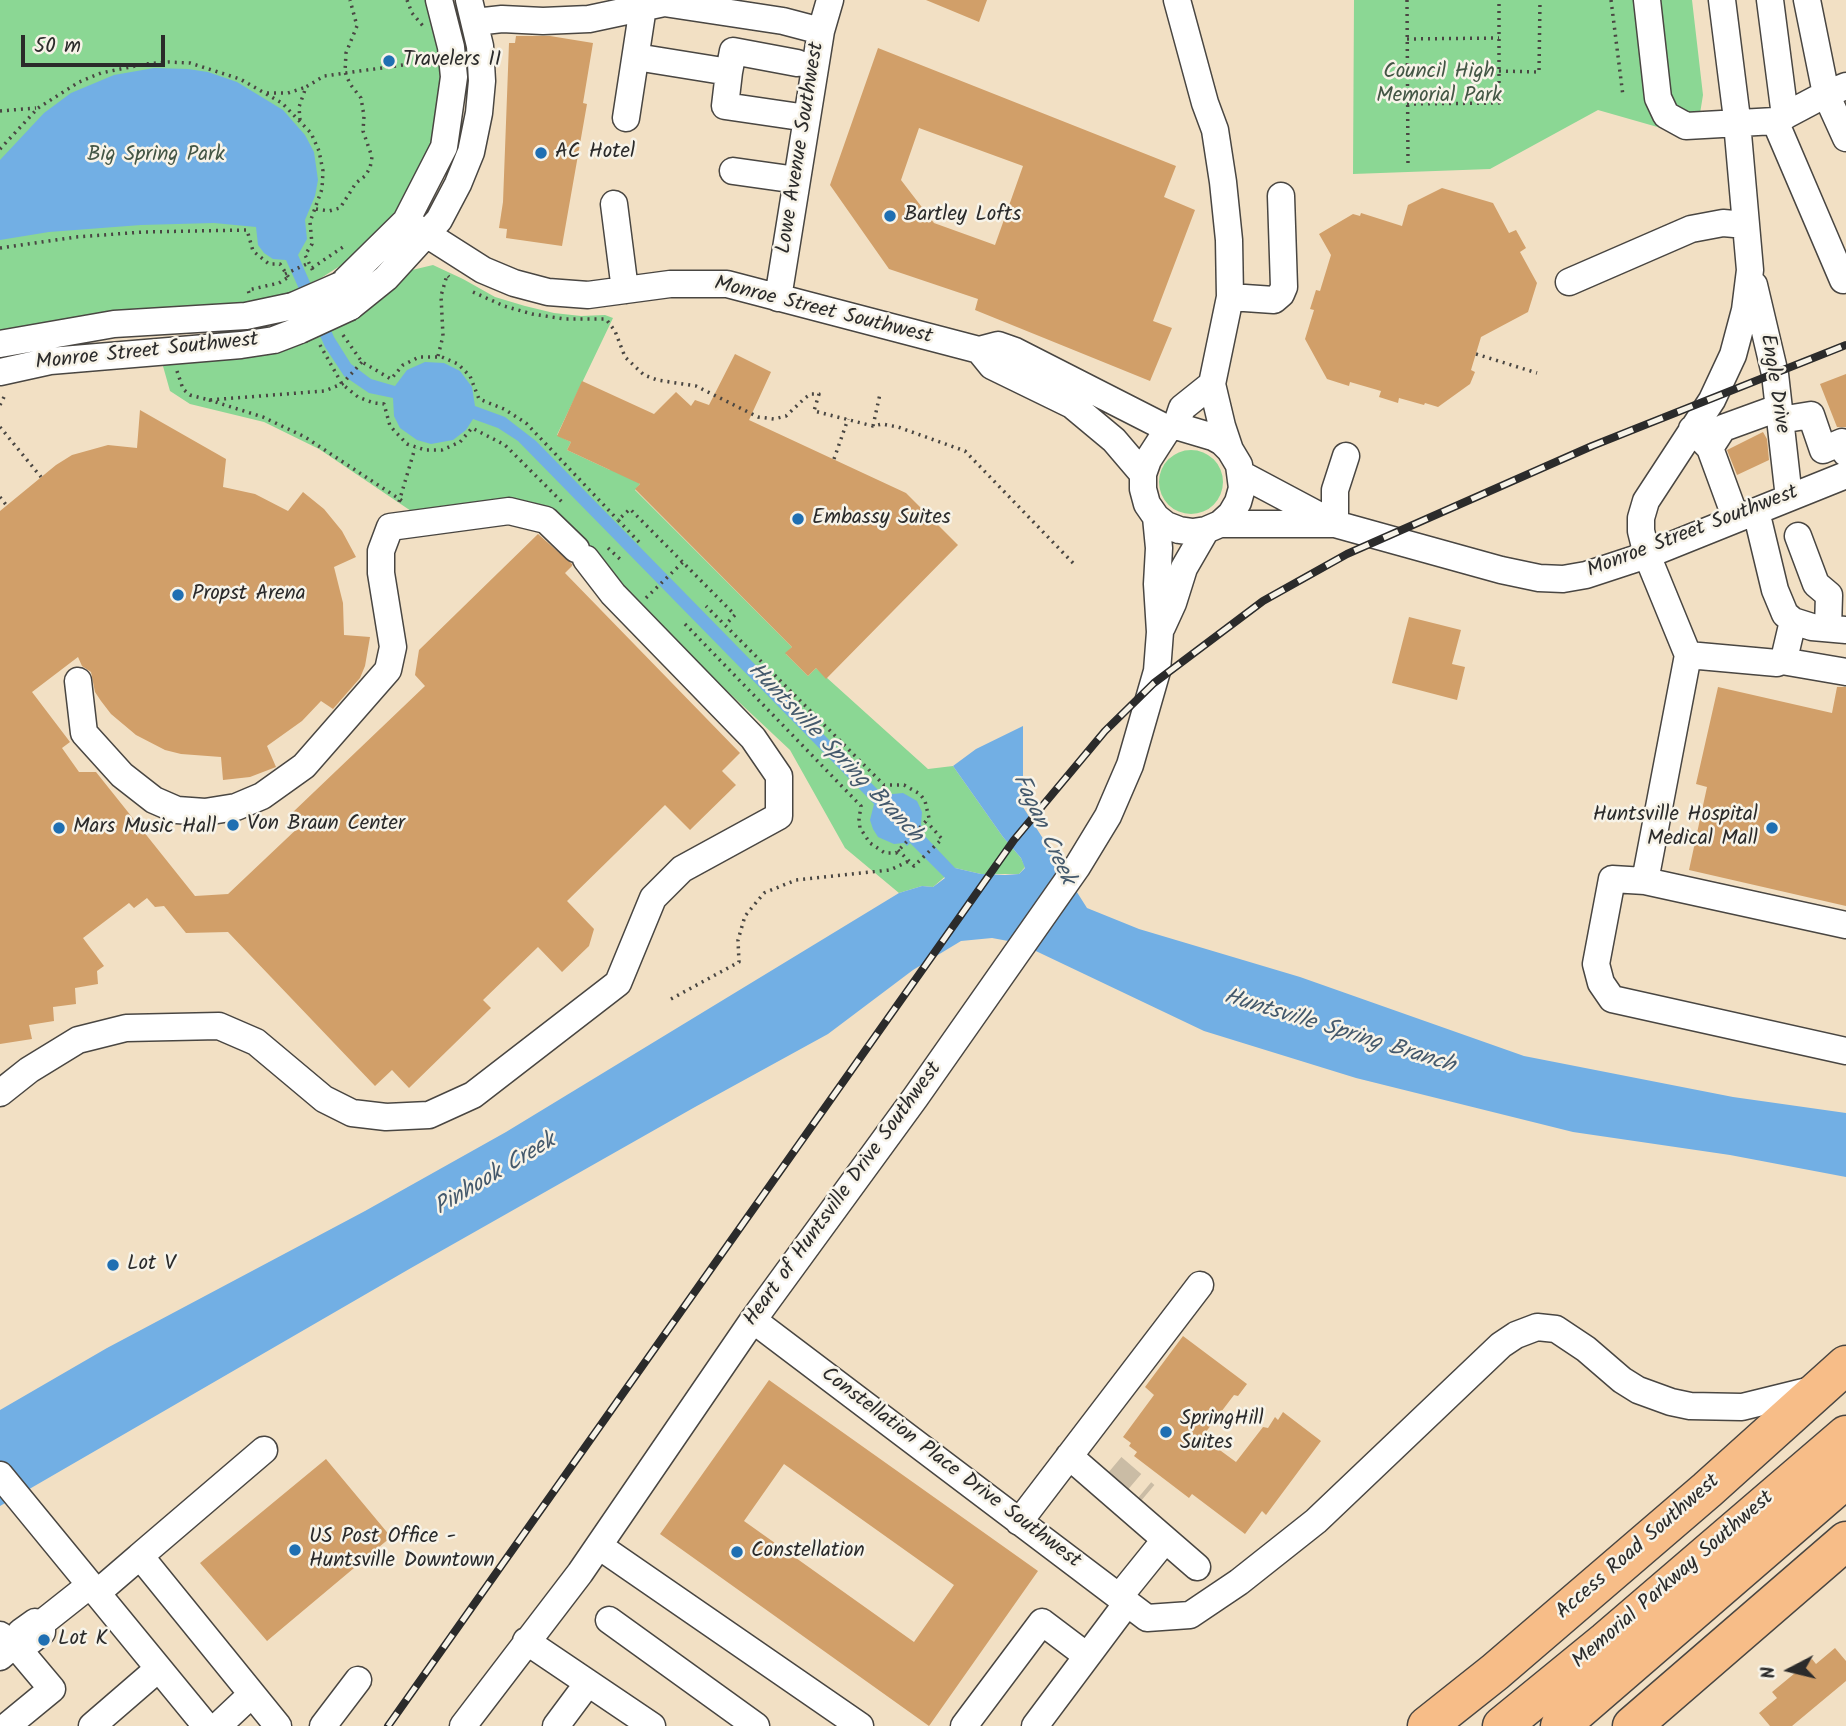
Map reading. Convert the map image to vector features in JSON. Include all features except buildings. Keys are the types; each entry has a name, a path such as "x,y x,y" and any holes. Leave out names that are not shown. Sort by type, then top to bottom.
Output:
{"highway":[{"name":"Access Road Southwest","path":"1427,1726 1837,1381"},
{"name":"Memorial Parkway Southwest","path":"1502,1726 1606,1642 1846,1435"},
{"name":"Memorial Parkway Southwest","path":"1560,1726 1846,1479"},
{"path":"1632,1726 1846,1541"}],"street":[{"path":"439,0 451,47 454,77 444,147 416,222 439,220 458,184 475,133 482,97 482,81 480,46 472,11 502,19 543,21 589,19 664,3 783,21 821,31"},
{"name":"Lowe Avenue Southwest","path":"778,298 821,31 830,0"},
{"path":"1177,0 1215,130 1229,240 1230,297 1212,384 1222,426 1241,474 1242,488 1231,514 1213,527"},
{"path":"1647,0 1658,98 1666,115 1686,126 1737,125 1780,118 1836,90"},
{"path":"1722,0 1750,270 1745,310 1734,355 1712,400 1701,439 1746,515 1772,576 1779,603 1793,621 1812,627 1837,629 1829,595 1816,584 1798,536"},
{"path":"1770,0 1780,118 1843,280 1846,279"},
{"path":"1807,0 1836,90 1846,138"},
{"path":"626,118 643,7"},
{"path":"797,63 733,51 725,106 739,120 807,118"},
{"path":"636,57 729,72"},
{"path":"733,170 797,180"},
{"path":"1230,297 1274,300 1281,295 1284,287 1281,196"},
{"path":"614,204 625,290"},
{"name":"Monroe Street Southwest","path":"0,344 114,324 246,316 296,302 346,296 416,222 483,270 514,283 559,294 588,295 670,284 717,284 979,350 998,345 1172,428 1213,437 1230,450"},
{"path":"1569,282 1691,229 1723,223 1746,225"},
{"name":"Engle Drive","path":"1750,270 1775,374 1789,498"},
{"name":"Monroe Street Southwest","path":"3,383 50,361 274,340 296,302"},
{"name":"Monroe Street Southwest","path":"979,350 992,366 1072,405 1114,440 1143,474 1145,496 1156,517 1166,525 1193,532 1213,527 1335,524"},
{"path":"1143,474 1147,460 1172,428 1182,408 1212,384"},
{"path":"1645,881 1688,655 1647,555 1641,531 1641,518 1646,501 1701,439 1723,428 1779,414 1811,415 1823,450 1842,442 1846,453"},
{"path":"1335,524 1335,490 1346,456"},
{"name":"Monroe Street Southwest","path":"1241,474 1335,524 1501,570 1538,578 1563,579 1586,575 1647,555 1846,475"},
{"path":"0,1093 29,1070 78,1040 126,1028 219,1026 256,1042 324,1099 352,1113 386,1117 429,1115 473,1095 618,983 653,898 682,869 779,816 779,776 753,738 613,594 589,551 546,520 509,511 390,527 381,551 393,648 388,670 304,766 262,796 236,807 205,812 177,810 154,800 122,775 84,733 78,681"},
{"name":"Heart of Huntsville Drive Southwest","path":"463,1726 599,1546 753,1320 915,1098 1077,867 1108,816 1130,765 1157,671 1160,632 1156,517"},
{"name":"Heart of Huntsville Drive Southwest","path":"1160,632 1184,568 1213,527"},
{"path":"1772,576 1808,568"},
{"path":"1782,661 1793,621"},
{"path":"1688,655 1777,663 1782,661 1846,672"},
{"path":"1846,925 1645,881 1612,879 1596,964 1601,983 1612,999 1846,1051"},
{"path":"1019,1522 1200,1285"},
{"name":"Constellation Place Drive Southwest","path":"753,1320 1131,1606"},
{"path":"1131,1606 1190,1615 1239,1582 1316,1521 1501,1345 1516,1335 1537,1327 1556,1329 1638,1390 1690,1406 1742,1407 1837,1381"},
{"path":"7,1726 51,1689 16,1640 140,1556 264,1450"},
{"path":"1069,1456 1113,1467"},
{"path":"1069,1456 1197,1567"},
{"path":"0,1475 206,1726"},
{"path":"1035,1726 1087,1656 1131,1606 1160,1535 1146,1495"},
{"path":"599,1546 860,1726"},
{"path":"140,1556 278,1726"},
{"path":"609,1620 757,1726"},
{"path":"964,1726 1042,1622 1087,1656"},
{"path":"526,1641 652,1726"},
{"path":"92,1726 158,1669"},
{"path":"323,1726 358,1681"},
{"path":"556,1726 588,1683"},
{"path":"218,1726 252,1694"}],"path":[{"path":"316,209 329,211 340,208 356,183 366,176 372,157 363,131 361,98 345,72 346,53 357,26 350,0"},
{"path":"407,0 412,13 425,28"},
{"path":"1407,0 1408,165"},
{"path":"1407,104 1499,103 1499,0"},
{"path":"1499,71 1539,72 1540,0"},
{"path":"1611,0 1623,96"},
{"path":"1407,39 1499,38"},
{"path":"267,93 288,93 306,87 324,76 434,60 432,50"},
{"path":"0,149 38,108 79,82 122,68 157,63 190,63 217,70 267,93 282,103 311,132 319,151 323,172 322,189 310,222 312,244 305,256 311,267"},
{"path":"300,120 299,107 306,87"},
{"path":"0,111 38,108"},
{"path":"0,248 76,237 143,232 247,230 253,251 270,264 280,264 296,302 342,384 358,397 384,404 386,417 393,431 403,441 425,450 446,449 460,442 472,428 505,444 565,505"},
{"path":"296,302 311,267 343,247"},
{"path":"438,356 443,336 441,296 446,275 458,283"},
{"path":"248,290 279,283 296,302"},
{"path":"464,287 493,302 532,314 565,319 606,320 615,331 625,357 644,375 696,387 758,417 774,419 786,416 804,398 819,394 814,411 873,426 886,424 898,427 965,451 1073,563"},
{"path":"342,334 362,362 391,379 398,369 412,360 426,356 452,360 467,372 476,386 479,399 504,409 526,423 639,542"},
{"path":"1476,355 1538,373"},
{"path":"209,400 324,391 342,384 362,362"},
{"path":"176,365 177,377 183,389 190,395 263,417 305,438 409,505"},
{"path":"0,405 3,383"},
{"path":"873,426 880,394"},
{"path":"834,459 848,419"},
{"path":"0,426 41,477"},
{"path":"390,527 415,448"},
{"path":"0,497 7,506"},
{"path":"618,520 630,509 735,615 725,625"},
{"path":"589,551 622,561"},
{"path":"644,600 683,562"},
{"path":"685,624 861,806 860,828 870,844 885,853 896,853 929,818 928,809 919,794 904,785 884,785 706,606"},
{"path":"898,850 914,866 942,839 927,822"},
{"path":"671,999 739,962 738,940 745,916 764,893 796,880 890,870 909,861"}],"green space":[{"name":"Big Spring Park","path":"0,0 430,0 443,61 431,150 405,201 354,257 321,278 281,297 240,306 0,332"},
{"name":"Council High Memorial Park","path":"1354,0 1692,0 1703,95 1696,138 1598,110 1490,169 1353,174"},
{"path":"433,265 495,297 525,306 554,313 605,315 613,318 557,435 571,442 567,450 610,470 619,464 640,484 635,490 792,647 786,654 808,676 816,668 928,769 953,766 1021,858 1025,867 1019,874 981,874 955,868 933,887 922,886 899,893 845,848 790,750 529,505 417,515 319,449 264,422 190,404 170,391 161,359 364,309 412,270"},
{"path":"1185,450 1197,450 1214,459 1221,470 1221,494 1214,505 1197,514 1185,514 1173,509 1164,500 1159,488 1159,476 1164,464 1173,455"}],"water":[{"path":"154,68 208,72 237,82 283,110 305,135 314,152 318,180 305,220 307,239 298,255 334,337 351,364 371,379 395,386 407,370 425,362 444,363 460,371 472,387 475,406 505,417 536,441 883,795 903,793 917,801 922,812 921,825 924,828 921,832 955,868 981,874 1005,875 1019,874 1025,868 1021,858 953,766 976,749 1023,726 1023,807 1087,908 1139,929 1300,977 1524,1056 1733,1097 1846,1113 1846,1177 1730,1155 1573,1132 1356,1078 1204,1031 1019,943 992,938 961,941 913,970 828,1034 411,1268 0,1506 0,1410 107,1348 365,1211 506,1132 899,893 922,886 933,887 945,878 910,843 907,846 904,843 894,844 878,837 870,820 874,804 518,441 498,428 473,419 466,430 453,440 431,444 417,440 400,428 394,416 393,398 369,393 344,376 325,347 286,260 273,259 264,253 258,245 256,227 214,223 141,225 49,232 0,240 0,160 44,113 71,93 114,75"}],"tunnel":[{"path":"1113,1467 1146,1495"}],"railway":[{"path":"388,1726 1014,840 1105,731 1154,683 1263,601 1347,554 1592,446 1846,345"}],"place":[{"name":"Travelers II","path":"389,61"},
{"name":"AC Hotel","path":"541,153"},
{"name":"Bartley Lofts","path":"890,216"},
{"name":"Embassy Suites","path":"798,519"},
{"name":"Propst Arena","path":"178,595"},
{"name":"Von Braun Center","path":"233,825"},
{"name":"Mars Music Hall","path":"59,828"},
{"name":"Huntsville Hospital Medical Mall","path":"1772,828"},
{"name":"Lot V","path":"113,1265"},
{"name":"SpringHill Suites","path":"1166,1432"},
{"name":"US Post Office - Huntsville Downtown","path":"295,1550"},
{"name":"Constellation","path":"737,1552"},
{"name":"Lot K","path":"44,1640"}],"water label":[{"name":"Huntsville Spring Branch","path":"834,754"},
{"name":"Fagan Creek","path":"1042,830"},
{"name":"Huntsville Spring Branch","path":"1339,1033"},
{"name":"Pinhook Creek","path":"496,1176"}]}
